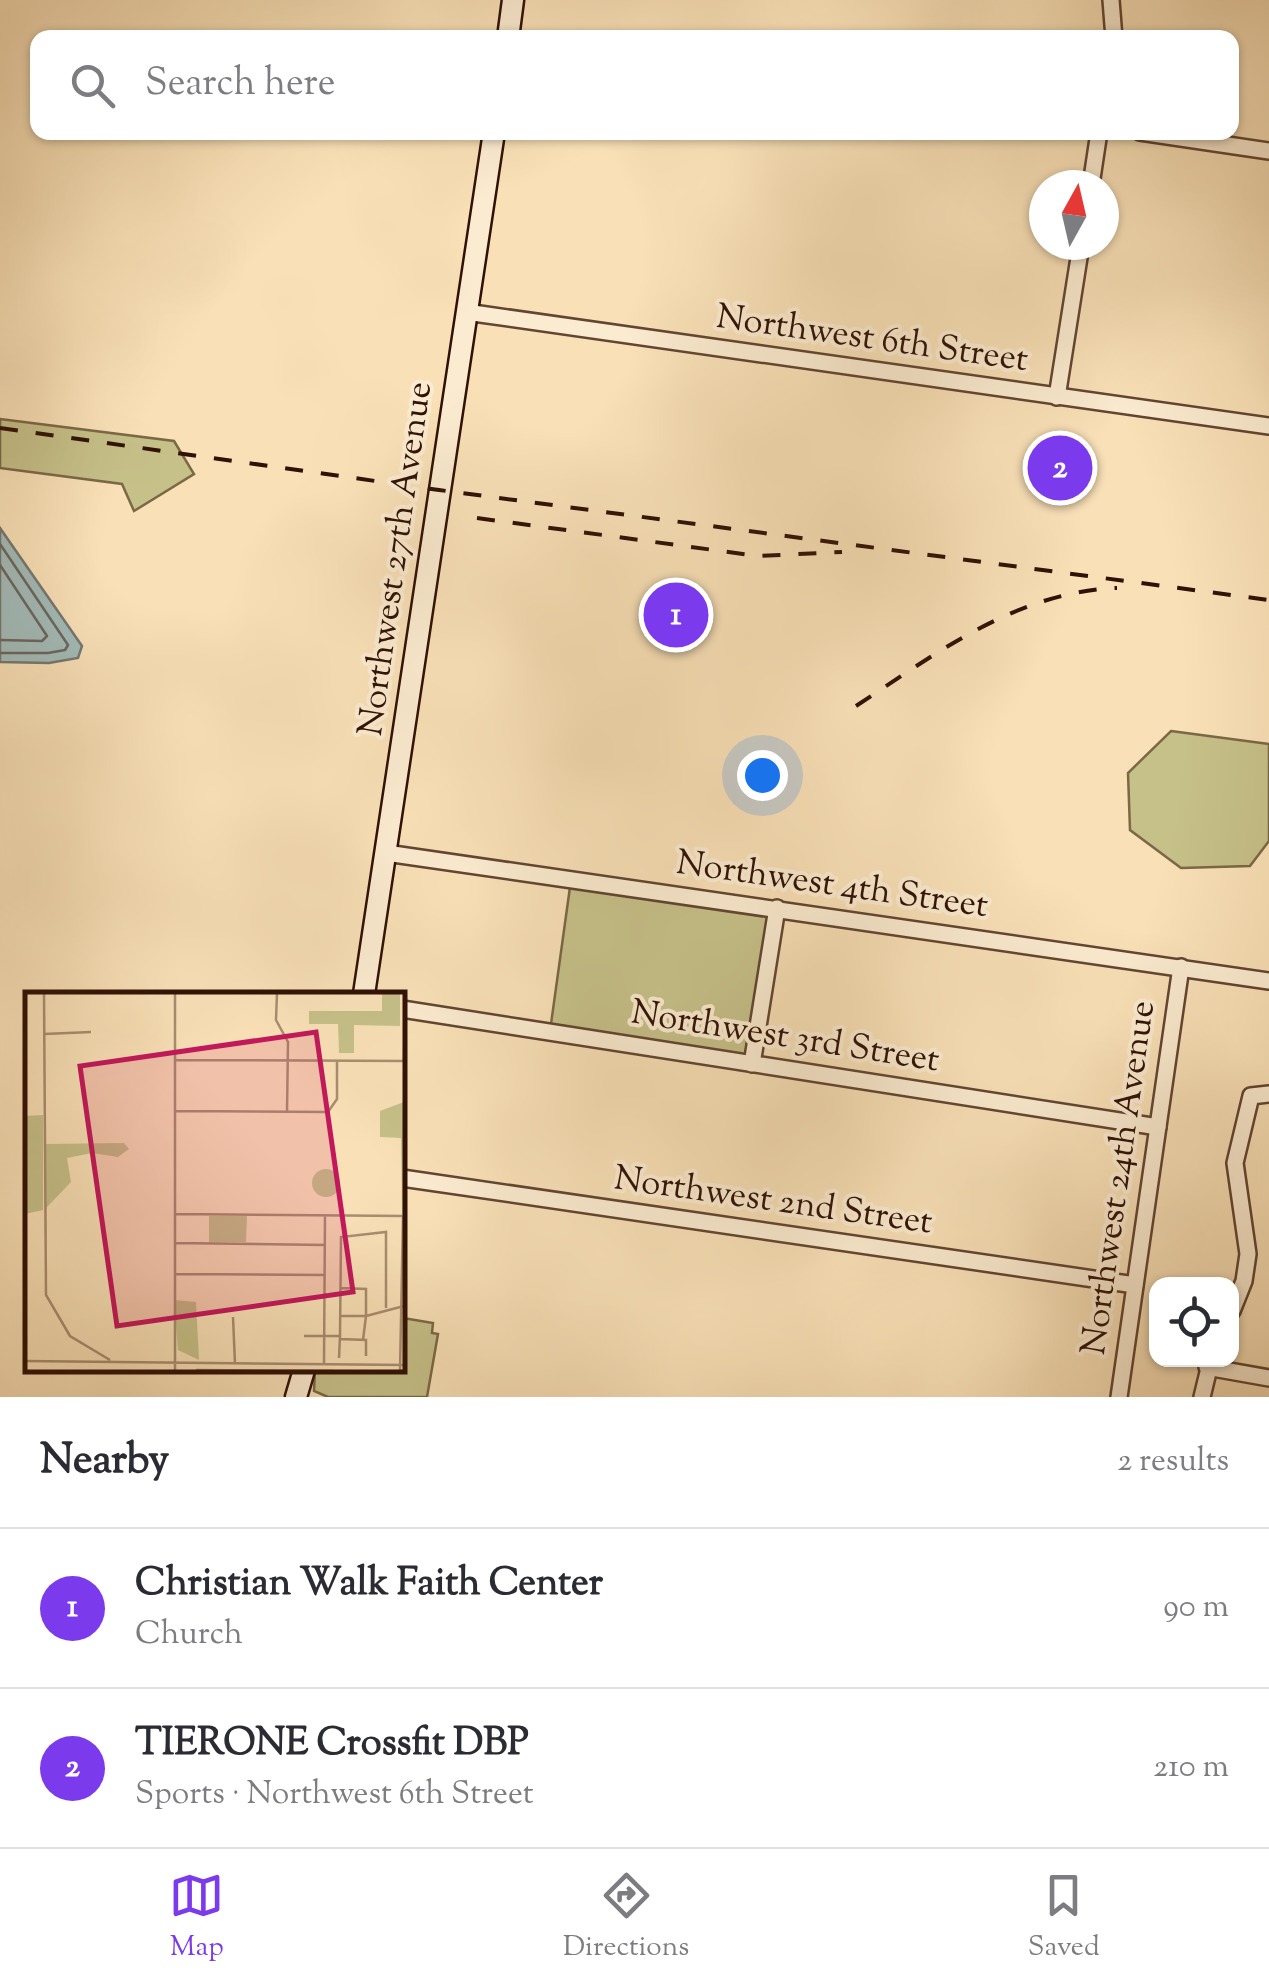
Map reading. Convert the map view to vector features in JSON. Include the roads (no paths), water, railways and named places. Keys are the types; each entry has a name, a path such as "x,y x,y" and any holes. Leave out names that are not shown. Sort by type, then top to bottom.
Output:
{"main road":[{"path":"509,30 513,0"},
{"name":"Northwest 27th Avenue","path":"364,992 493,140"},
{"path":"296,1397 305,1372"},
{"path":"306,1372 307,1397"}],"street":[{"path":"1111,0 1113,30"},
{"path":"1093,170 1098,140"},
{"path":"1194,140 1269,151"},
{"path":"1057,397 1079,260"},
{"name":"Northwest 6th Street","path":"466,312 1269,426"},
{"name":"Northwest 4th Street","path":"386,853 1269,981"},
{"path":"752,1064 777,908"},
{"name":"Northwest 24th Avenue","path":"1119,1397 1181,967"},
{"name":"Northwest 3rd Street","path":"405,1009 1158,1127"},
{"path":"1239,1293 1248,1254 1235,1164 1251,1096 1269,1094"},
{"name":"Northwest 2nd Street","path":"405,1178 1135,1284"},
{"path":"1202,1397 1208,1367"},
{"path":"1222,1367 1269,1378"}],"water":[{"path":"0,528 82,646 78,658 49,663 0,662"}],"railway":[{"path":"0,428 1269,600"},
{"path":"477,518 758,556 842,552"},
{"path":"856,706 948,646 1011,613 1080,592 1117,588"}],"place":[{"name":"TIERONE Crossfit DBP","path":"1060,468"},
{"name":"Christian Walk Faith Center","path":"676,615"}]}
